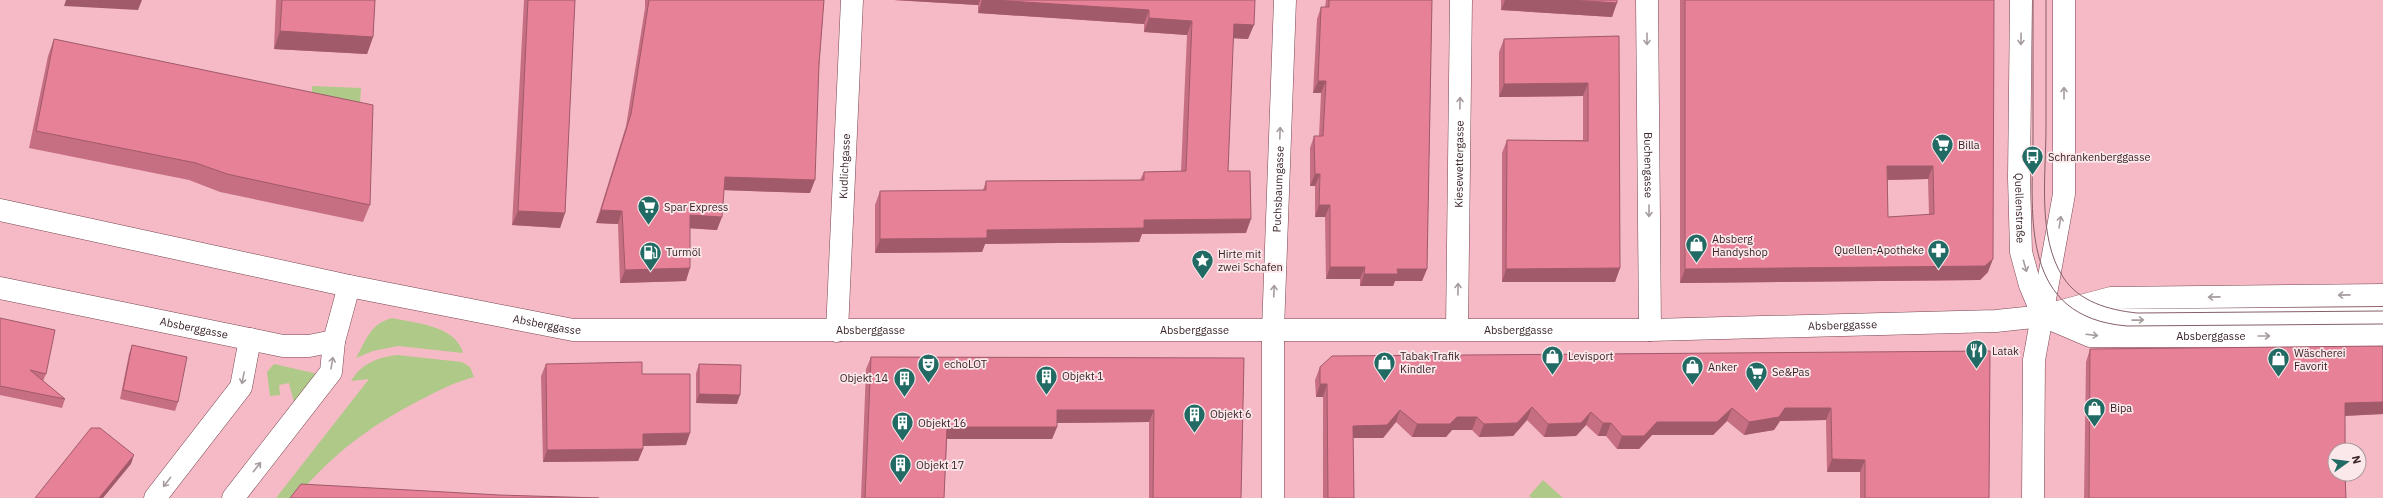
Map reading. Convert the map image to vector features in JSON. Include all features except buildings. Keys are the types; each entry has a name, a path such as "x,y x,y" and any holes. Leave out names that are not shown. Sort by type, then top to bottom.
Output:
{"street":[{"name":"Kudlichgasse","path":"837,332 852,0"},
{"name":"Puchsbaumgasse","path":"1273,498 1273,330 1285,0"},
{"name":"Kiesewettergasse","path":"1458,328 1461,0"},
{"name":"Buchengasse","path":"1647,0 1650,330"},
{"name":"Quellenstraße","path":"2021,0 2019,178 2021,252 2030,285 2043,316"},
{"path":"2034,498 2034,360 2064,194 2064,0"},
{"name":"Absberggasse","path":"0,210 350,286 573,330 837,332 1458,328 1650,330 1989,321 2043,316 2128,320 2383,318"},
{"path":"233,498 331,372 334,340 350,286"},
{"name":"Absberggasse","path":"0,288 283,346 309,346 334,340"},
{"name":"Absberggasse","path":"2043,316 2111,298 2383,295"},
{"name":"Absberggasse","path":"2043,316 2090,336 2383,336"},
{"path":"155,498 241,387 250,339"}],"green space":[{"path":"312,86 361,88 360,105 312,97"},
{"path":"392,318 422,324 443,331 452,336 459,344 463,353 398,346 373,351 356,358 366,339 374,328"},
{"path":"397,355 462,362 470,367 474,377 453,384 420,400 368,431 338,454 295,498 276,498 369,379 351,381 355,375 371,362"},
{"path":"274,364 318,374 294,402 289,383 279,385 280,395 270,396 267,372"},
{"path":"1543,480 1563,498 1532,498 1529,496"}],"tram line":[{"path":"2033,0 2032,201 2034,231 2040,259 2050,284 2067,304 2092,319 2127,326 2383,324"},
{"path":"2046,0 2046,224 2049,243 2055,261 2063,277 2077,293 2086,299 2106,307 2137,313 2383,311"}],"place":[{"name":"Billa","path":"1942,164"},
{"name":"Schrankenberggasse","path":"2032,176"},
{"name":"Spar Express","path":"649,226"},
{"name":"Absberg Handyshop","path":"1696,264"},
{"name":"Quellen-Apotheke","path":"1939,270"},
{"name":"Turmöl","path":"651,272"},
{"name":"Hirte mit zwei Schafen","path":"1203,280"},
{"name":"Latak","path":"1977,370"},
{"name":"Levisport","path":"1553,376"},
{"name":"Wäscherei Favorit","path":"2279,378"},
{"name":"Tabak Trafik Kindler","path":"1385,382"},
{"name":"echoLOT","path":"928,384"},
{"name":"Anker","path":"1693,386"},
{"name":"Se&Pas","path":"1757,392"},
{"name":"Objekt 1","path":"1047,396"},
{"name":"Objekt 14","path":"904,398"},
{"name":"Bipa","path":"2094,428"},
{"name":"Objekt 6","path":"1194,434"},
{"name":"Objekt 16","path":"903,442"},
{"name":"Objekt 17","path":"901,484"}]}
